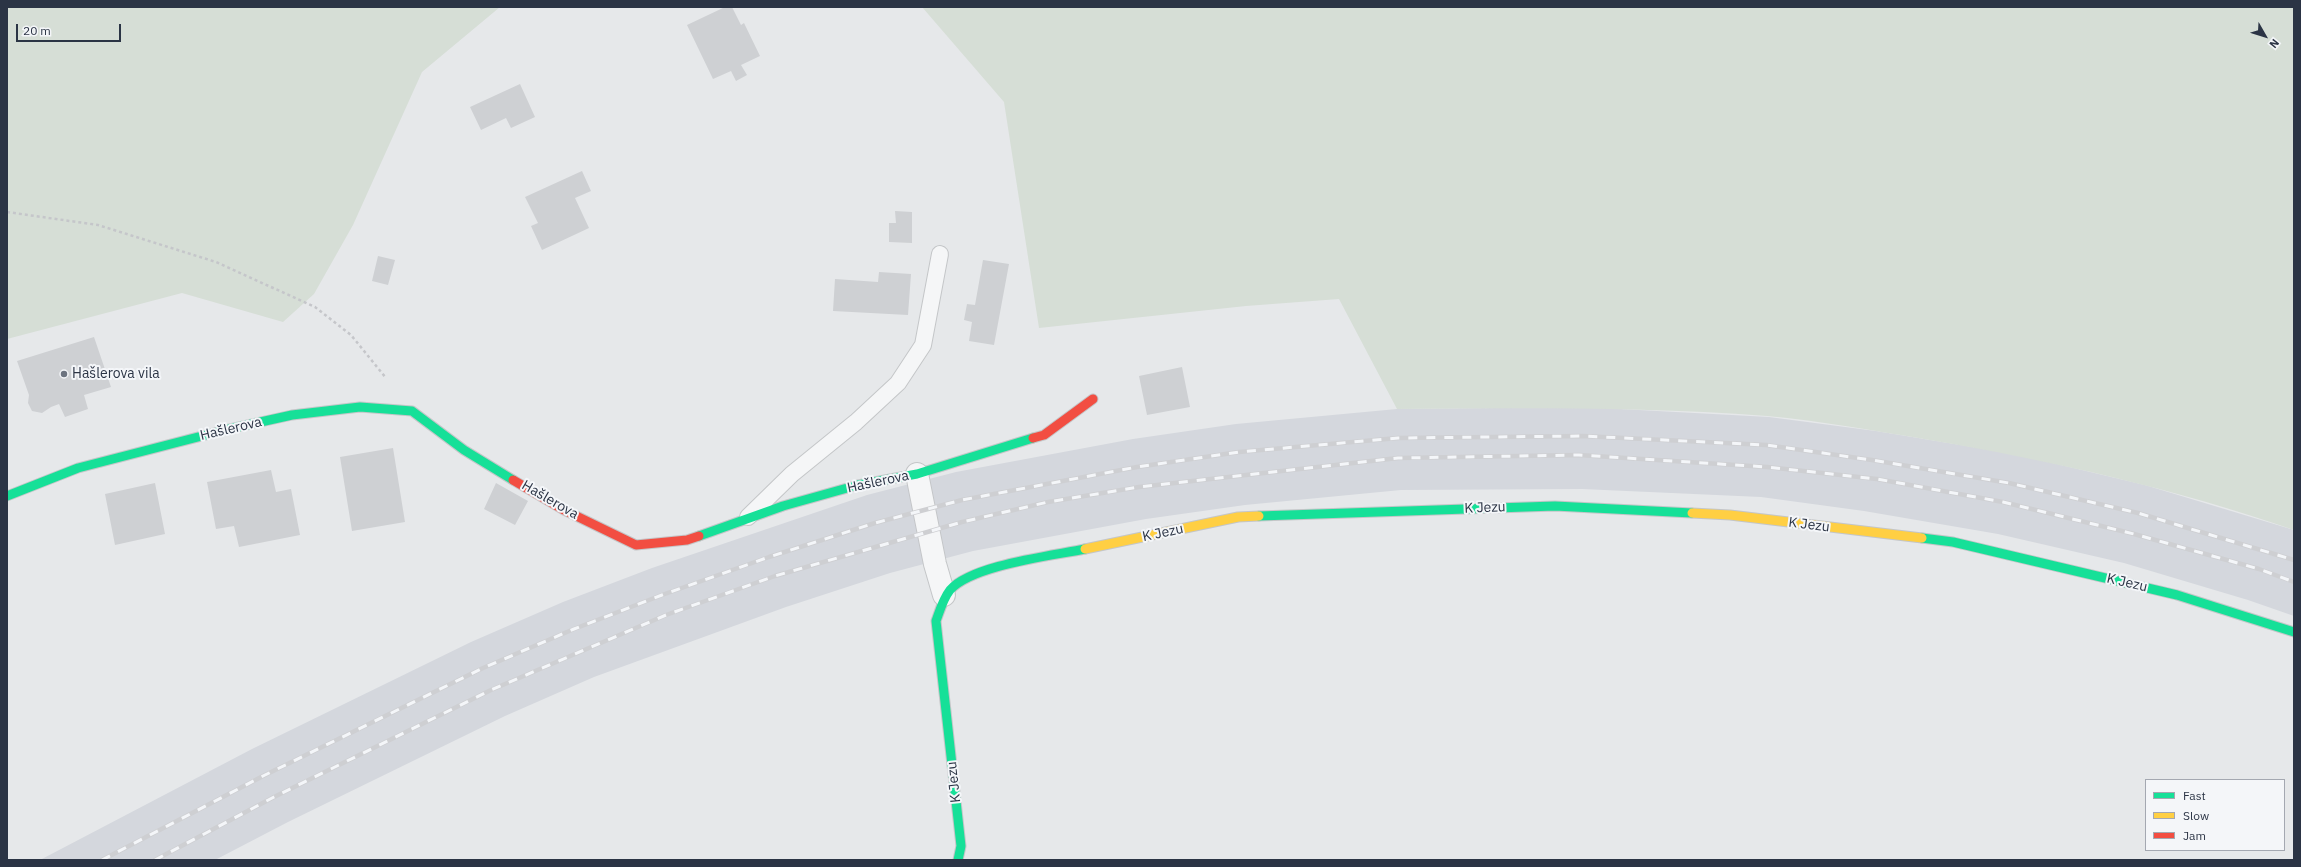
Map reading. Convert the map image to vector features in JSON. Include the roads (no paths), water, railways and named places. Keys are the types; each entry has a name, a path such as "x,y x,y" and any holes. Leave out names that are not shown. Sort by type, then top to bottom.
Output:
{"street":[{"name":"Hašlerova","path":"7,496 78,468 292,415 360,407 412,412 464,450 544,498 636,545 687,540 742,522 783,506 843,489 917,474 1044,436 1093,399"},
{"path":"917,474 935,564 944,595"},
{"name":"K Jezu","path":"958,860 961,846 936,621 944,595 958,582 982,571 1238,517 1555,506 1730,515 1953,542 2177,595 2294,632"}],"lane":[{"path":"742,522 792,474 856,422 898,383 923,345 940,254"}],"railway":[{"path":"102,860 265,775 483,668 574,629 662,595 769,557 875,523 962,500 1137,467 1239,452 1398,438 1583,436 1766,445 1872,460 2009,483 2138,513 2294,560"},
{"path":"155,860 274,797 491,690 666,615 775,576 962,522 1048,502 1139,487 1398,458 1579,455 1767,467 1877,479 2003,502 2134,534 2259,569 2294,582"}],"place":[{"name":"Hašlerova vila","path":"64,374"}]}
